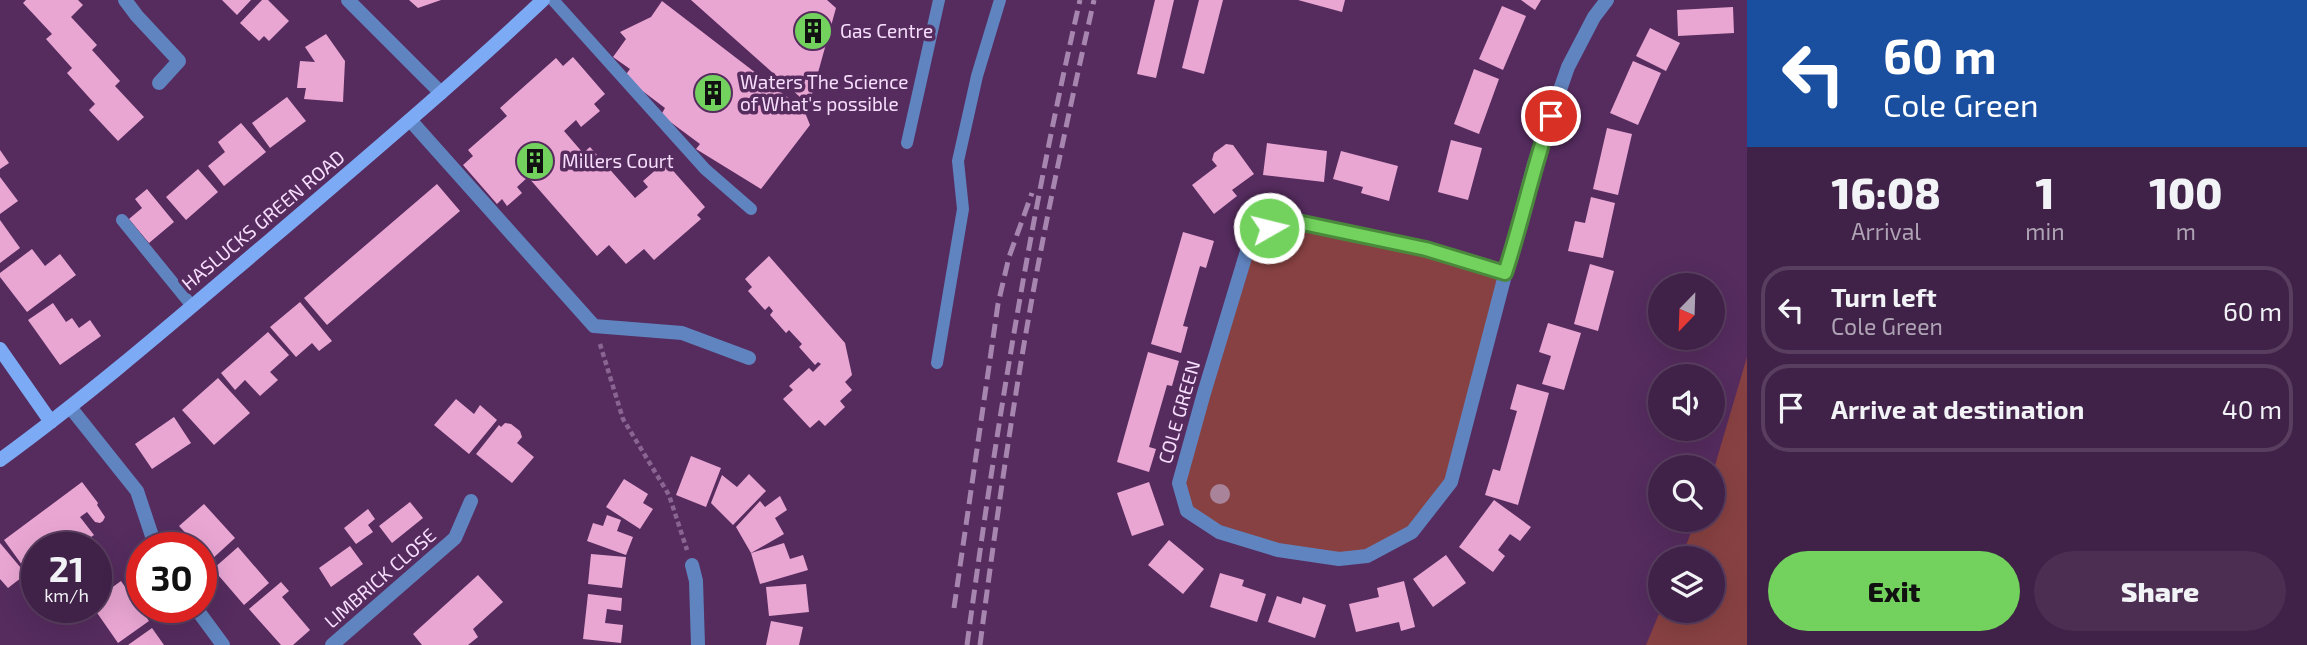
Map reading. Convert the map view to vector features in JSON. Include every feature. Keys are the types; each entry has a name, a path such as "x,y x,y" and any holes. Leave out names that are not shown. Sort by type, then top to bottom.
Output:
{"street":[{"path":"125,0 180,61 159,83"},
{"path":"348,0 441,93"},
{"name":"HASLUCKS GREEN ROAD","path":"0,460 70,407 192,306 441,93 543,0"},
{"name":"COLE GREEN","path":"1505,273 1426,249 1293,221 1269,228 1247,251 1204,393 1179,483 1187,511 1219,532 1278,550 1339,559 1367,556 1412,532 1451,482 1534,164 1568,67 1594,17 1607,0"},
{"path":"410,120 594,326 682,333 749,358"},
{"path":"0,349 51,422"},
{"path":"70,407 137,491 151,532"},
{"name":"LIMBRICK CLOSE","path":"332,645 455,538 471,501"},
{"path":"692,565 696,580 698,645"},
{"path":"207,623 223,645"}],"lane":[{"path":"553,0 705,169 751,209"},
{"path":"907,143 939,0"},
{"path":"937,363 963,209 958,161 977,76 1000,0"},
{"path":"122,220 192,306"}],"path":[{"path":"594,326 623,419 669,495 692,565"}],"shaded area":[{"path":"1293,221 1505,273 1451,482 1412,532 1367,556 1278,550 1187,511 1179,483 1247,251"},
{"path":"1747,357 1747,645 1646,645 1655,623 1725,623 1725,546 1686,546 1691,532 1725,532 1725,455 1718,455 1722,441 1725,441 1725,431"}],"building":[{"path":"26,0 78,0 83,5 71,17 97,45 92,50 120,81 115,86 144,117 118,141 89,110 95,104 67,73 72,68 46,39 52,34 23,3"},
{"path":"222,0 251,0 237,15"},
{"path":"262,0 268,0 289,21 269,41 264,36 259,41 240,23"},
{"path":"409,0 441,0 418,8"},
{"path":"691,0 827,0 836,8 809,105"},
{"path":"1155,0 1174,0 1156,78 1137,74"},
{"path":"1199,0 1223,0 1204,74 1182,68"},
{"path":"1298,0 1345,0 1342,12"},
{"path":"1521,0 1541,0 1535,10"},
{"name":"Waters The Science of What's possible","path":"662,1 804,110 810,125 761,189 696,149 700,144 661,115 665,108 624,77 630,69 613,57 626,39 620,32 651,17"},
{"path":"1502,6 1526,16 1503,70 1479,59"},
{"path":"1733,7 1734,33 1678,36 1677,10"},
{"path":"1650,28 1680,43 1666,71 1636,56"},
{"path":"326,34 345,61 343,102 304,99 306,88 297,88 300,61 315,62 305,47"},
{"name":"Millers Court","path":"573,57 605,94 594,104 600,111 581,127 576,120 564,131 583,153 590,147 635,198 648,187 643,181 659,167 662,170 668,165 705,207 697,215 701,219 654,260 644,249 626,264 609,245 597,256 528,177 517,187 522,193 507,206 502,199 497,204 463,165 473,156 468,150 507,116 500,108 556,58 563,66"},
{"path":"1633,61 1661,73 1638,125 1610,113"},
{"path":"1474,69 1499,79 1479,134 1454,124"},
{"path":"287,97 306,121 270,148 252,123"},
{"path":"241,123 266,152 224,186 208,166 225,152 218,142"},
{"path":"1607,128 1632,134 1618,195 1593,189"},
{"path":"1451,140 1482,148 1468,200 1438,192"},
{"path":"1267,143 1327,151 1324,182 1263,175"},
{"path":"1226,144 1233,145 1254,174 1232,190 1237,196 1214,214 1192,185 1217,166 1212,160 1214,153"},
{"path":"0,150 9,163 0,169"},
{"path":"1341,151 1398,166 1389,201 1361,193 1363,187 1333,179"},
{"path":"198,169 218,192 186,220 166,197"},
{"path":"0,177 18,201 0,214"},
{"path":"437,184 460,211 327,325 304,298"},
{"path":"147,189 174,222 149,243 129,219 142,208 135,199"},
{"path":"1591,197 1615,203 1603,258 1568,251 1575,221 1585,223"},
{"path":"0,220 20,248 0,263"},
{"path":"1183,232 1214,241 1206,268 1200,266 1183,326 1188,327 1181,353 1151,344"},
{"path":"32,249 45,266 60,254 76,275 27,312 0,277 0,273"},
{"path":"769,256 845,343 852,375 845,382 852,390 840,401 845,407 825,426 819,420 810,428 783,399 793,390 789,386 809,368 813,372 821,364 818,362 815,365 799,347 802,344 789,330 786,333 770,315 773,311 769,306 765,310 748,291 752,287 745,279"},
{"path":"1590,264 1614,271 1598,331 1574,324"},
{"path":"300,302 332,341 319,351 312,343 296,357 270,327"},
{"path":"53,303 66,322 72,318 79,328 90,320 101,336 60,365 28,320"},
{"path":"1548,323 1581,333 1564,390 1542,384 1551,356 1539,352"},
{"path":"268,332 289,355 270,372 278,380 260,396 245,380 235,390 221,373"},
{"path":"1148,352 1179,361 1172,386 1167,385 1149,447 1156,449 1149,472 1117,462"},
{"path":"218,378 250,413 214,445 182,410"},
{"path":"1517,384 1549,393 1518,505 1485,495 1493,469 1500,471 1517,411 1510,409"},
{"path":"456,399 474,414 480,405 497,420 469,454 434,425"},
{"path":"174,417 191,443 152,469 135,444"},
{"path":"505,423 520,431 522,437 517,443 534,457 512,483 476,454 499,425 501,427"},
{"path":"691,456 721,468 706,507 676,495"},
{"path":"749,474 766,491 733,525 711,503 722,475 737,487"},
{"path":"624,479 648,494 643,503 653,509 640,529 606,507"},
{"path":"82,482 105,517 100,523 95,522 87,512 80,517 92,532 21,532 21,563 4,540"},
{"path":"1149,482 1164,525 1132,536 1117,493"},
{"path":"780,496 787,510 775,518 784,534 751,553 736,527 760,501 765,507"},
{"path":"1494,500 1531,527 1520,541 1510,534 1498,550 1505,556 1493,572 1459,547"},
{"path":"410,502 423,518 392,543 379,526"},
{"path":"204,504 235,538 217,554 217,532 185,532 179,526"},
{"path":"368,509 375,519 368,525 373,532 356,544 344,528"},
{"path":"607,515 621,520 617,531 633,537 626,555 587,541 593,523 603,526"},
{"path":"1169,540 1204,569 1183,594 1148,565"},
{"path":"0,543 21,568 21,578 8,588 0,579"},
{"path":"784,543 790,559 803,555 808,570 760,584 751,553"},
{"path":"350,546 363,564 331,587 319,568"},
{"path":"238,547 269,583 244,605 217,574 217,565"},
{"path":"591,554 626,557 622,588 588,584"},
{"path":"1446,555 1466,583 1433,607 1413,579"},
{"path":"1220,573 1244,580 1242,586 1266,594 1257,622 1210,607"},
{"path":"478,575 503,602 473,629 478,637 468,645 422,645 413,634"},
{"path":"121,581 126,588 126,623 146,623 118,643 104,623 112,623 112,587"},
{"path":"1404,581 1415,627 1401,631 1399,622 1356,632 1349,604 1379,597 1377,588"},
{"path":"281,582 289,591 282,597 310,630 293,645 281,645 249,609"},
{"path":"806,584 809,612 769,616 766,587"},
{"path":"588,594 622,598 621,611 607,609 605,623 623,625 621,643 583,639"},
{"path":"1277,596 1301,604 1303,597 1326,605 1315,638 1268,622"},
{"path":"771,621 803,627 799,645 766,645"},
{"path":"152,628 164,645 128,645"}],"railway":[{"path":"967,645 1016,321 1080,0"},
{"path":"980,645 1026,333 1051,200 1094,0"},
{"path":"954,608 998,304 1009,257 1032,193"}],"place":[{"name":"Gas Centre","path":"813,31"},
{"name":"Waters The Science of What's possible","path":"713,93"},
{"name":"Millers Court","path":"535,161"}],"route":[{"path":"1269,228 1293,221 1426,249 1505,273 1534,164 1551,116"}]}
